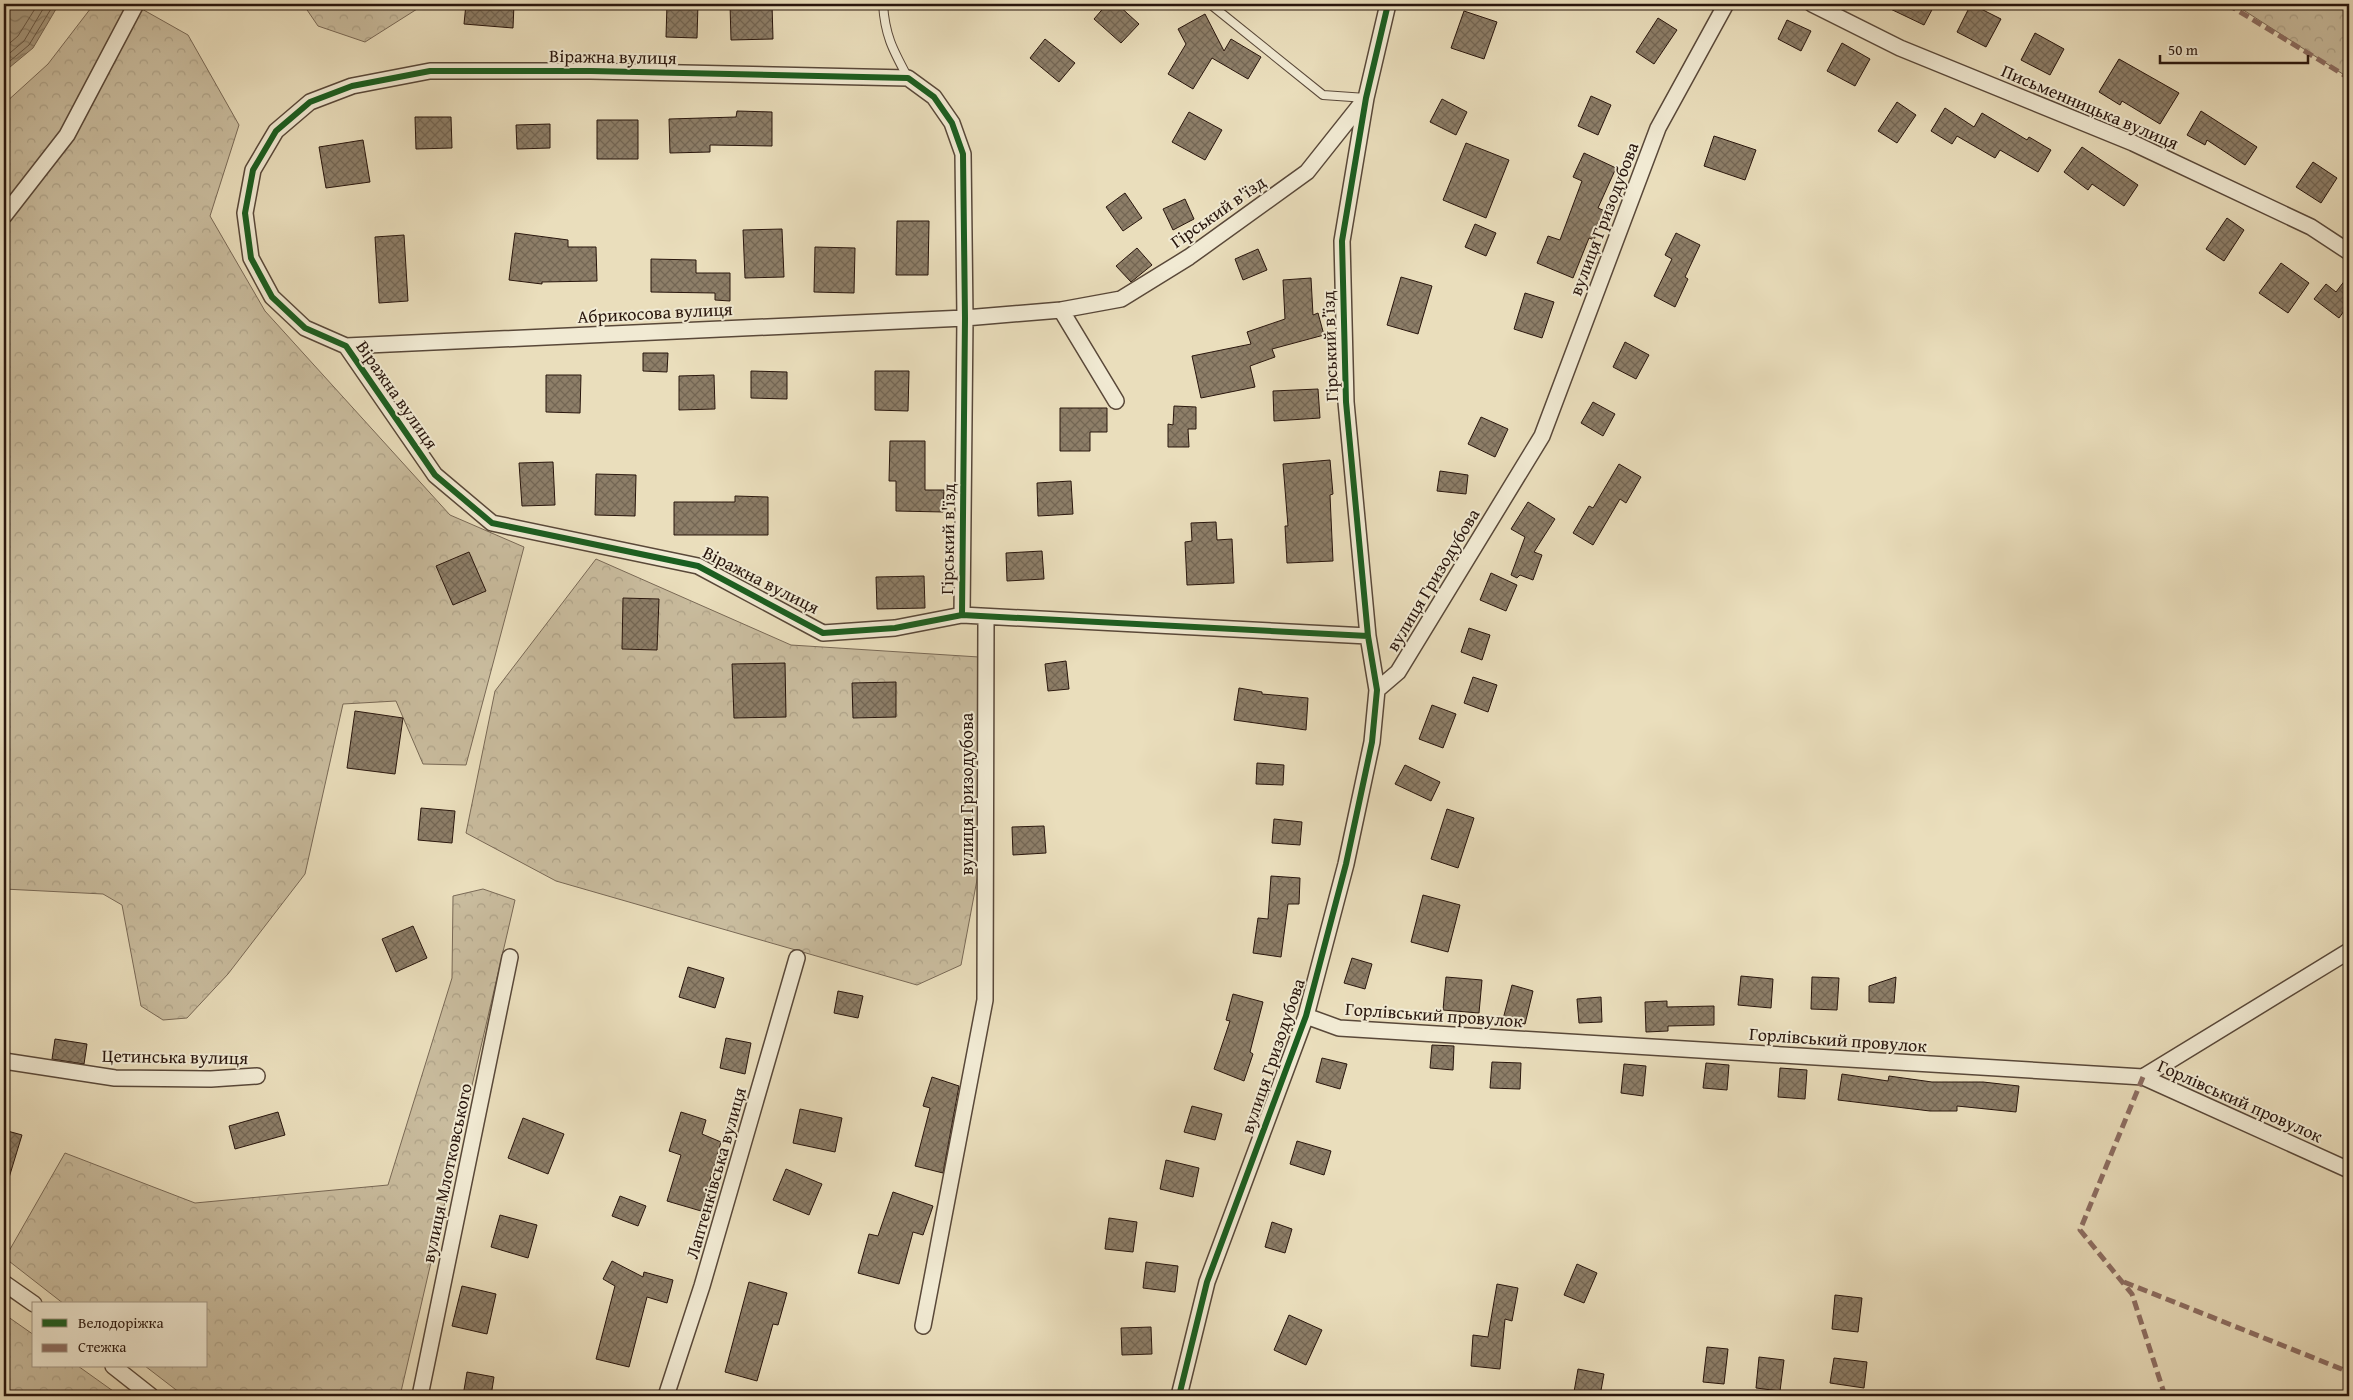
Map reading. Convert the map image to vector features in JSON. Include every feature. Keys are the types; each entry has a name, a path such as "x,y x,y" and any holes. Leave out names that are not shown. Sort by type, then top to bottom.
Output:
{"street":[{"path":"4,216 67,135 136,4"},
{"name":"Гірський в’їзд","path":"1377,690 1368,636 1346,402 1342,241 1366,98 1388,4"},
{"name":"вулиця Гризодубова","path":"1179,1396 1207,1282 1306,1016 1346,864 1372,742 1377,690 1398,672 1542,436 1658,128 1726,4"},
{"name":"Письменницька вулиця","path":"1812,4 1900,48 2132,143 2311,227 2349,252"},
{"name":"Віражна вулиця","path":"908,78 591,71 430,71 352,86 310,102 276,131 253,170 245,213 251,258 272,297 305,328 346,346 435,475 492,524 698,566 823,633 895,628 962,615"},
{"name":"Гірський в'їзд","path":"908,78 934,97 952,123 962,154 966,318 962,615 1368,636"},
{"name":"Гірський в'їзд","path":"966,318 1061,310 1121,299 1189,258 1308,172 1366,98"},
{"path":"1061,310 1116,401"},
{"name":"Абрикосова вулиця","path":"346,346 966,318"},
{"name":"вулиця Гризодубова","path":"923,1326 985,1000 986,617"},
{"path":"2143,1077 2349,951"},
{"name":"вулиця Млотковського","path":"420,1396 510,957"},
{"name":"Лаптенківська вулиця","path":"666,1396 702,1286 797,958"},
{"name":"Горлівський провулок","path":"1306,1016 1339,1028 2143,1077 2349,1170"},
{"name":"Цетинська вулиця","path":"4,1061 115,1078 211,1080 257,1076"},
{"path":"4,1283 32,1303"},
{"path":"116,1368 151,1396"}],"lane":[{"path":"883,4 884,28 908,78"},
{"path":"1210,4 1323,95 1366,98"}],"green space":[{"path":"94,4 133,4 188,35 239,125 210,216 265,311 450,515 524,547 466,765 423,764 396,701 343,704 305,874 228,974 187,1018 163,1020 141,1006 122,905 103,894 4,889 4,104 48,64"},
{"path":"303,4 425,4 365,42 318,26"},
{"path":"2234,4 2349,4 2349,78"},
{"path":"596,559 791,645 979,657 988,821 961,965 917,985 556,881 466,833 495,691"},
{"path":"483,889 515,900 400,1396 184,1396 148,1368 208,1368 208,1302 61,1302 5,1258 65,1153 195,1203 388,1185 452,978 453,896"},
{"path":"4,1314 32,1334 32,1368 81,1368 120,1396 4,1396"}],"water":[{"path":"4,4 59,4 33,48 4,72"}],"building":[{"path":"466,4 514,4 513,28 464,24"},
{"path":"667,4 698,4 697,38 666,37"},
{"path":"730,4 772,4 773,39 731,40"},
{"path":"1107,4 1117,4 1139,24 1121,43 1094,19"},
{"path":"1880,4 1935,4 1924,25"},
{"path":"1971,4 2001,19 1986,47 1957,32"},
{"path":"1464,11 1497,22 1484,59 1451,48"},
{"path":"1205,14 1224,51 1231,39 1261,57 1248,79 1212,58 1193,89 1168,74 1186,44 1178,29"},
{"path":"1658,18 1677,30 1654,64 1636,52"},
{"path":"1787,20 1811,31 1801,51 1778,39"},
{"path":"2035,33 2064,49 2050,75 2021,60"},
{"path":"1045,39 1075,63 1059,82 1030,58"},
{"path":"1842,43 1870,59 1855,86 1827,71"},
{"path":"2119,59 2179,93 2160,124 2122,101 2120,105 2099,92"},
{"path":"1591,96 1611,105 1598,135 1578,126"},
{"path":"1442,99 1467,112 1456,135 1430,122"},
{"path":"1897,102 1916,115 1897,143 1878,131"},
{"path":"1945,108 1974,127 1982,113 2027,140 2029,137 2051,150 2038,172 2000,150 1995,158 1957,136 1952,144 1931,131"},
{"path":"737,111 772,112 772,146 710,145 710,152 670,153 669,119 736,117"},
{"path":"2201,111 2257,147 2245,165 2207,140 2205,145 2187,135"},
{"path":"1189,112 1222,130 1205,160 1172,142"},
{"path":"415,117 451,117 452,148 416,149"},
{"path":"597,120 638,120 638,159 597,159"},
{"path":"550,124 550,148 517,149 516,125"},
{"path":"1714,136 1756,150 1745,180 1704,166"},
{"path":"363,140 370,182 326,188 319,147"},
{"path":"1466,143 1509,160 1486,218 1443,200"},
{"path":"2082,147 2138,185 2124,206 2092,184 2088,190 2064,172"},
{"path":"1584,153 1616,168 1598,208 1605,211 1594,240 1589,238 1573,278 1537,263 1548,236 1560,240 1582,181 1573,177"},
{"path":"2313,162 2337,178 2321,203 2296,187"},
{"path":"1125,193 1142,218 1123,231 1106,207"},
{"path":"1185,199 1194,219 1173,230 1163,209"},
{"path":"2227,218 2244,230 2224,261 2206,249"},
{"path":"897,221 929,221 928,275 896,275"},
{"path":"1475,224 1496,233 1486,256 1465,247"},
{"path":"782,229 784,277 745,278 743,230"},
{"path":"515,233 568,240 568,247 596,247 597,281 542,282 542,284 509,280"},
{"path":"1676,233 1700,245 1685,277 1688,279 1675,307 1654,296 1672,259 1665,255"},
{"path":"404,235 408,301 379,303 375,237"},
{"path":"815,247 855,248 854,293 814,292"},
{"path":"1137,248 1152,265 1131,282 1116,266"},
{"path":"1258,249 1267,270 1243,280 1235,259"},
{"path":"651,259 696,260 696,273 730,273 730,301 715,300 715,293 651,292"},
{"path":"2281,263 2309,283 2288,313 2259,293"},
{"path":"2349,275 2349,304 2339,318 2314,299 2326,284 2336,292"},
{"path":"1401,277 1432,286 1418,334 1387,325"},
{"path":"1311,278 1313,315 1318,313 1324,335 1272,349 1275,357 1250,366 1255,387 1201,398 1192,356 1251,344 1247,332 1285,319 1283,280"},
{"path":"1525,293 1554,302 1542,338 1514,329"},
{"path":"1625,342 1649,355 1636,379 1613,367"},
{"path":"643,353 668,353 667,372 643,371"},
{"path":"751,371 787,372 787,399 751,398"},
{"path":"875,371 909,371 908,411 875,410"},
{"path":"546,375 581,375 580,413 546,412"},
{"path":"714,375 715,409 679,410 679,376"},
{"path":"1318,389 1320,418 1274,421 1273,391"},
{"path":"1593,402 1615,414 1603,436 1581,423"},
{"path":"1174,406 1196,407 1196,429 1188,429 1189,447 1168,447 1168,424 1173,425"},
{"path":"1060,408 1107,408 1107,432 1090,432 1090,451 1060,451"},
{"path":"1481,417 1508,429 1495,457 1468,444"},
{"path":"890,441 925,441 925,490 944,490 943,512 896,511 896,481 889,481"},
{"path":"1330,460 1333,494 1330,495 1333,561 1287,563 1285,526 1288,526 1283,464"},
{"path":"553,462 555,505 522,506 519,463"},
{"path":"1619,464 1641,477 1626,503 1620,499 1593,545 1573,533 1589,506 1593,508"},
{"path":"1440,471 1468,475 1466,494 1437,491"},
{"path":"596,474 636,475 635,516 595,515"},
{"path":"1071,481 1073,514 1038,516 1037,483"},
{"path":"735,496 768,497 768,535 674,535 674,502 735,502"},
{"path":"1528,502 1555,519 1534,552 1542,555 1533,580 1520,575 1517,578 1511,575 1525,537 1511,529"},
{"path":"1216,522 1217,540 1232,539 1234,583 1187,585 1185,542 1192,541 1191,523"},
{"path":"1042,551 1044,579 1007,581 1006,553"},
{"path":"469,552 486,591 453,605 436,566"},
{"path":"1491,573 1517,585 1506,611 1480,600"},
{"path":"924,576 925,608 877,609 876,577"},
{"path":"623,598 659,599 657,650 622,649"},
{"path":"1469,628 1490,635 1482,660 1461,652"},
{"path":"1066,661 1069,689 1048,691 1045,664"},
{"path":"785,663 786,717 734,718 732,664"},
{"path":"1473,677 1497,685 1488,712 1464,703"},
{"path":"896,682 896,717 853,718 852,683"},
{"path":"1239,688 1262,692 1262,694 1308,698 1306,730 1234,720"},
{"path":"1432,705 1456,714 1443,748 1419,739"},
{"path":"355,711 403,718 395,774 347,768"},
{"path":"1257,763 1284,765 1283,785 1256,784"},
{"path":"1405,765 1440,782 1431,801 1395,784"},
{"path":"421,808 455,811 452,843 418,840"},
{"path":"1447,809 1474,818 1458,868 1431,859"},
{"path":"1274,819 1302,822 1300,845 1272,843"},
{"path":"1044,826 1046,853 1013,855 1012,827"},
{"path":"1271,876 1300,878 1299,904 1288,904 1281,957 1253,953 1258,918 1268,919"},
{"path":"1423,895 1460,905 1448,952 1411,942"},
{"path":"413,926 427,958 396,972 382,939"},
{"path":"1352,958 1372,964 1365,989 1344,983"},
{"path":"688,967 724,978 715,1008 679,997"},
{"path":"1741,976 1773,979 1771,1008 1738,1005"},
{"path":"1446,977 1482,980 1479,1013 1443,1010"},
{"path":"1812,977 1839,978 1837,1010 1811,1009"},
{"path":"1896,977 1894,1003 1869,1002 1869,986"},
{"path":"1512,985 1533,991 1525,1024 1503,1019"},
{"path":"838,991 863,996 858,1018 834,1013"},
{"path":"1233,994 1263,1002 1250,1052 1253,1054 1244,1081 1214,1069 1230,1021 1226,1020"},
{"path":"1601,997 1602,1022 1579,1023 1577,999"},
{"path":"1667,1001 1667,1007 1714,1006 1714,1025 1668,1026 1668,1031 1646,1032 1645,1002"},
{"path":"726,1038 751,1043 745,1074 720,1068"},
{"path":"55,1039 87,1044 84,1064 52,1059"},
{"path":"1432,1045 1454,1046 1453,1070 1430,1068"},
{"path":"1322,1058 1347,1064 1340,1089 1316,1082"},
{"path":"1492,1062 1521,1063 1520,1089 1490,1088"},
{"path":"1706,1063 1729,1065 1727,1090 1703,1088"},
{"path":"1624,1064 1646,1066 1643,1096 1621,1093"},
{"path":"1780,1068 1807,1070 1805,1099 1778,1097"},
{"path":"1842,1074 1888,1081 1889,1076 1932,1082 1983,1082 2019,1086 2016,1112 1957,1106 1957,1111 1930,1111 1838,1100"},
{"path":"932,1077 959,1086 943,1173 915,1166 930,1108 923,1106"},
{"path":"1192,1106 1222,1114 1215,1140 1184,1132"},
{"path":"800,1109 842,1118 835,1152 793,1143"},
{"path":"278,1112 285,1135 235,1149 229,1126"},
{"path":"681,1112 706,1120 702,1134 721,1142 701,1211 667,1201 681,1155 669,1151"},
{"path":"523,1118 564,1134 548,1174 508,1158"},
{"path":"4,1130 22,1135 8,1181 4,1181"},
{"path":"1297,1141 1331,1151 1324,1175 1290,1164"},
{"path":"1166,1160 1199,1168 1193,1197 1160,1189"},
{"path":"786,1169 822,1184 809,1215 773,1200"},
{"path":"893,1192 933,1206 923,1235 913,1232 899,1284 858,1273 869,1234 878,1236"},
{"path":"620,1196 646,1206 638,1226 612,1216"},
{"path":"500,1215 537,1225 528,1258 491,1247"},
{"path":"1109,1218 1137,1222 1133,1252 1105,1249"},
{"path":"1272,1222 1292,1229 1285,1253 1265,1247"},
{"path":"612,1261 643,1277 644,1272 673,1280 667,1303 647,1297 629,1367 596,1359 615,1286 603,1279"},
{"path":"1146,1262 1178,1266 1175,1292 1143,1288"},
{"path":"1577,1264 1597,1273 1584,1303 1564,1295"},
{"path":"749,1282 787,1293 778,1325 773,1324 757,1381 725,1372"},
{"path":"1497,1284 1518,1288 1512,1321 1505,1319 1500,1369 1471,1366 1473,1335 1488,1337"},
{"path":"462,1286 496,1294 487,1334 452,1326"},
{"path":"1835,1295 1862,1298 1858,1332 1832,1329"},
{"path":"1289,1315 1322,1330 1306,1365 1274,1350"},
{"path":"1151,1327 1152,1354 1122,1355 1121,1328"},
{"path":"1707,1347 1728,1349 1724,1384 1703,1382"},
{"path":"1759,1357 1784,1360 1780,1391 1756,1388"},
{"path":"1834,1358 1867,1362 1864,1388 1830,1383"},
{"path":"1578,1369 1604,1374 1600,1396 1574,1392"},
{"path":"467,1372 494,1377 491,1396 463,1396"}],"marked path":[{"path":"2227,4 2349,78"},
{"path":"2143,1077 2080,1230 2132,1294 2165,1396"},
{"path":"2124,1282 2349,1372"}],"cycle path":[{"path":"1179,1396 1207,1282 1306,1016 1346,864 1372,742 1377,690 1368,636 1346,402 1342,241 1366,98 1388,4"},
{"path":"962,615 965,318 963,154 952,123 934,97 908,78 591,71 430,71 352,86 310,102 276,131 253,170 245,213 251,258 272,297 305,328 346,346 435,475 492,523 698,566 823,633 895,628 962,615 1368,636"}]}
